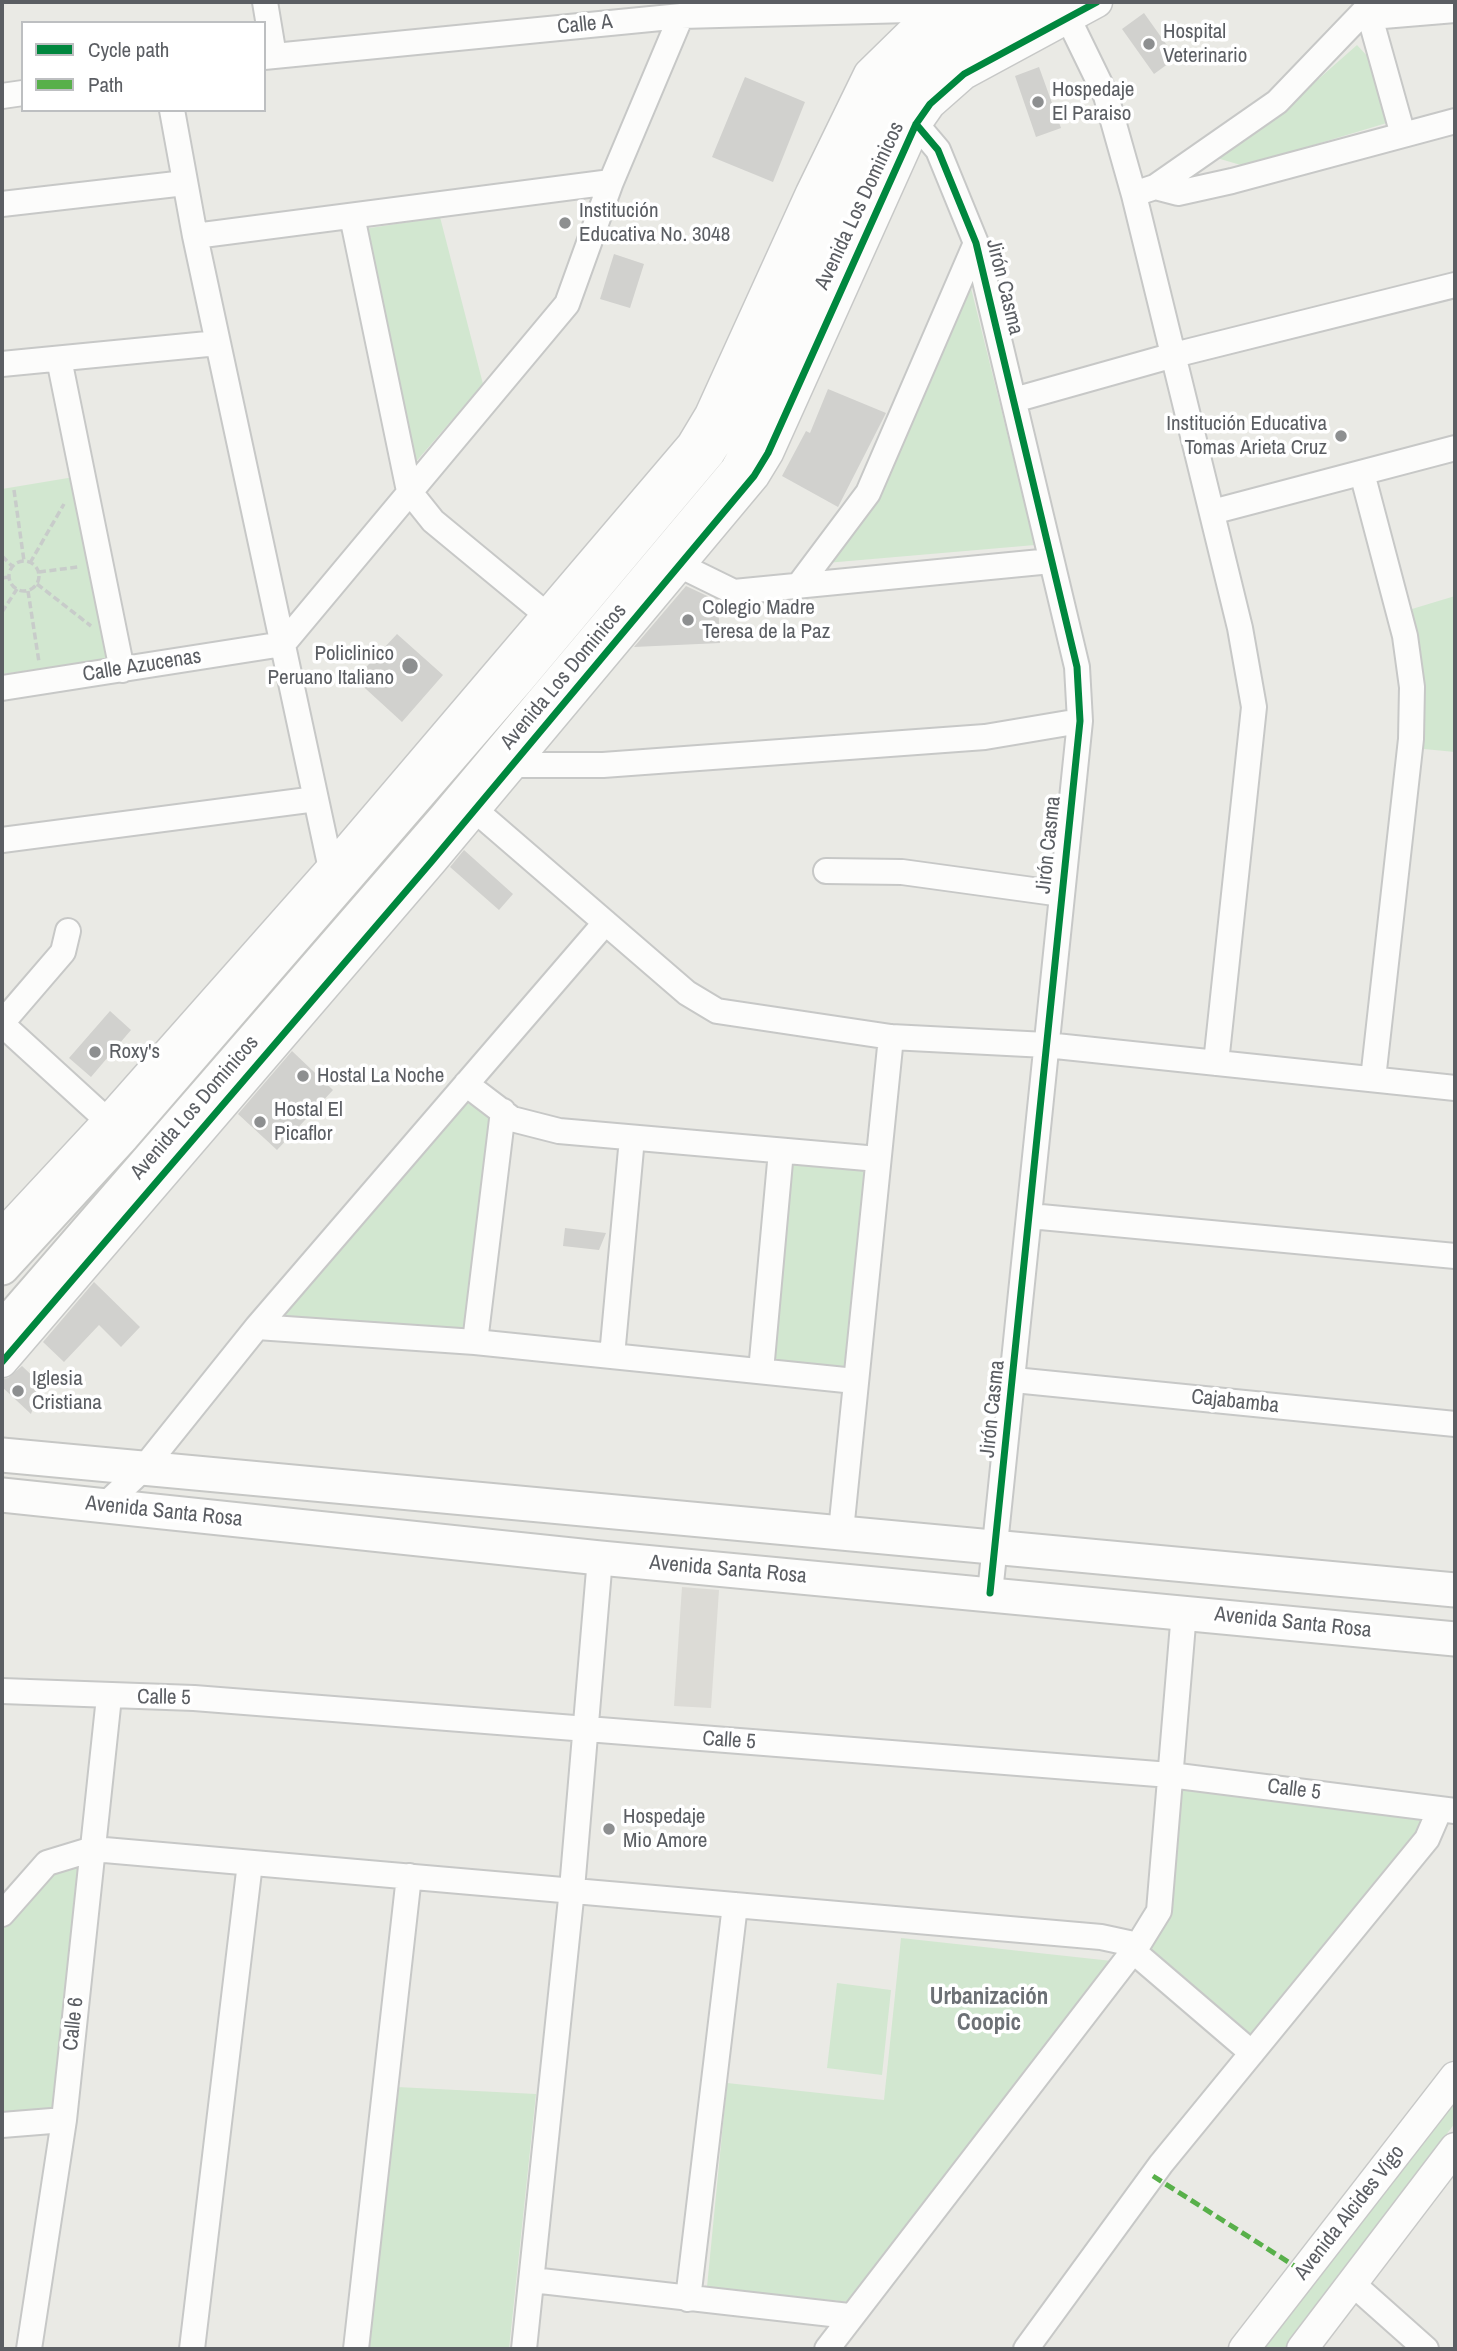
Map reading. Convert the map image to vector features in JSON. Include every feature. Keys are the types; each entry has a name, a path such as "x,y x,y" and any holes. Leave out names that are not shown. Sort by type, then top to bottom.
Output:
{"main road":[{"name":"Avenida Los Dominicos","path":"2,1268 132,1126 520,677 715,444 844,159 881,90 904,63 936,37 997,2"},
{"name":"Avenida Los Dominicos","path":"2,1329 460,814 737,470 753,441 897,115 907,98 946,61 1058,10"},
{"path":"811,193 844,159"},
{"path":"796,390 797,342"},
{"path":"480,695 520,677"},
{"path":"432,862 460,814"},
{"name":"Avenida Santa Rosa","path":"2,1455 997,1545 1455,1590"},
{"name":"Avenida Santa Rosa","path":"2,1495 600,1558 990,1593 1455,1640"}],"street":[{"path":"265,2 269,56"},
{"name":"Avenida Los Dominicos","path":"460,814 513,765 754,476 768,453 916,124 940,94 964,74 1058,10 1097,2"},
{"path":"2,1235 108,1121 331,869 548,616 706,424 862,87 878,61 914,30 955,6"},
{"name":"Calle A","path":"269,56 681,16 955,6"},
{"path":"1058,10 1106,96 1145,191 1174,355 1240,628 1254,707 1216,1063"},
{"path":"1145,191 1277,102 1367,12 1455,10"},
{"path":"1367,12 1403,135"},
{"path":"283,644 567,304 611,182 681,16"},
{"path":"2,96 21,93"},
{"path":"172,112 195,236 331,869"},
{"path":"1145,191 1186,192 1455,121"},
{"name":"Jirón Casma","path":"916,124 938,150 976,243 1077,667 1080,721 990,1593"},
{"path":"195,236 611,182"},
{"path":"2,204 186,183"},
{"path":"352,216 409,491 433,521 548,616"},
{"path":"799,584 868,493 976,243"},
{"path":"1014,400 1174,355 1455,285"},
{"path":"2,364 218,343"},
{"path":"59,359 122,670"},
{"path":"1212,512 1455,448"},
{"path":"1362,473 1405,636 1412,687 1411,739 1373,1079"},
{"path":"681,566 734,592 1051,561"},
{"name":"Calle Azucenas","path":"2,688 283,644"},
{"path":"513,765 603,765 985,737 1080,721"},
{"path":"2,840 316,799"},
{"path":"460,814 605,923 687,993 717,1011 891,1037 1046,1045 1455,1088"},
{"name":"Avenida Los Dominicos","path":"2,1362 432,862"},
{"path":"826,870 902,872 1062,894"},
{"path":"104,1506 143,1469 257,1327 605,923"},
{"path":"68,931 63,951 2,1024 108,1121"},
{"path":"841,1531 891,1037"},
{"path":"466,1084 512,1119 559,1131 878,1160"},
{"path":"475,1342 503,1111"},
{"path":"612,1356 632,1138"},
{"path":"761,1371 781,1151"},
{"path":"1030,1216 1455,1256"},
{"path":"257,1327 475,1342 855,1381"},
{"name":"Cajabamba","path":"1014,1380 1455,1424"},
{"path":"524,2349 572,1889 600,1558"},
{"path":"827,2349 849,2316 1135,1948 1159,1911 1184,1612"},
{"name":"Calle 5","path":"2,1691 194,1698 1170,1775 1448,1810"},
{"name":"Calle 6","path":"29,2349 64,2120 109,1697"},
{"path":"1026,2349 1157,2170 1448,1810"},
{"path":"2,1914 47,1863 93,1849 1101,1937 1135,1948 1252,2053"},
{"path":"192,2349 250,1863"},
{"path":"356,2349 409,1875"},
{"path":"688,2299 736,1905"},
{"name":"Avenida Alcides Vigo","path":"1244,2349 1455,2077"},
{"path":"2,2125 64,2120"},
{"name":"Avenida Alcides Vigo","path":"1302,2349 1455,2148"},
{"path":"533,2280 849,2316"},
{"path":"1353,2284 1426,2349"}],"path":[{"path":"14,490 24,562"},
{"path":"30,563 64,503"},
{"path":"2,556 13,566"},
{"path":"9,577 17,589 28,591 37,584 38,572 30,563 13,566"},
{"path":"9,577 13,566"},
{"path":"38,572 85,566"},
{"path":"2,578 9,577"},
{"path":"37,584 95,629"},
{"path":"2,612 17,589"},
{"path":"28,591 39,663"}],"shaded area":[{"path":"682,1587 719,1590 711,1708 674,1706"}],"green space":[{"path":"1357,45 1371,60 1390,122 1244,166 1217,158 1280,113"},
{"path":"440,217 483,384 414,464 364,229"},
{"path":"969,280 1035,545 826,563"},
{"path":"80,476 118,658 2,674 2,489"},
{"path":"1455,596 1455,752 1424,749 1412,609"},
{"path":"466,1102 492,1117 466,1332 280,1316"},
{"path":"791,1161 869,1167 847,1371 770,1364"},
{"path":"1174,1788 1435,1812 1253,2044 1141,1949"},
{"path":"78,1867 56,2109 2,2115 2,1927 49,1874"},
{"path":"901,1938 1112,1961 849,2302 707,2287 727,2083 884,2100"},
{"path":"837,1983 891,1990 882,2075 827,2068"},
{"path":"397,2087 536,2094 509,2349 368,2349"},
{"path":"1455,2088 1455,2123 1284,2349 1258,2349"}],"building":[{"name":"Hospital Veterinario","path":"1144,13 1176,58 1154,74 1122,29"},
{"name":"Hospedaje El Paraiso","path":"1039,67 1061,128 1036,137 1015,76"},
{"path":"745,77 805,102 773,182 712,157"},
{"path":"614,254 644,264 630,308 600,299"},
{"path":"828,389 886,413 838,507 782,476 806,431 810,433"},
{"name":"Colegio Madre Teresa de la Paz","path":"686,586 718,601 720,643 634,647"},
{"path":"397,634 443,675 402,722 355,679"},
{"path":"464,850 513,894 499,910 450,867"},
{"path":"110,1011 131,1030 91,1077 69,1058"},
{"path":"292,1051 333,1090 277,1150 238,1114"},
{"path":"565,1228 606,1233 599,1250 563,1246"},
{"path":"94,1282 140,1327 121,1347 99,1325 64,1362 43,1342"},
{"path":"22,1366 41,1384 31,1414 2,1387 2,1379 8,1378"}],"marked path":[{"path":"1153,2176 1304,2272"}],"cycle path":[{"path":"2,1362 432,861 754,476 768,453 916,124 930,104 964,74 1097,2"},
{"path":"916,124 938,150 976,243 1077,667 1080,721 990,1593"}],"place":[{"name":"Hospital Veterinario","path":"1149,44"},
{"name":"Hospedaje El Paraiso","path":"1038,102"},
{"name":"Institución Educativa No. 3048","path":"565,223"},
{"name":"Institución Educativa Tomas Arieta Cruz","path":"1341,436"},
{"name":"Colegio Madre Teresa de la Paz","path":"688,620"},
{"name":"Policlinico Peruano Italiano","path":"410,666"},
{"name":"Roxy's","path":"95,1052"},
{"name":"Hostal La Noche","path":"303,1076"},
{"name":"Hostal El Picaflor","path":"260,1122"},
{"name":"Iglesia Cristiana","path":"18,1391"},
{"name":"Hospedaje Mio Amore","path":"609,1829"}],"district":[{"name":"Urbanización Coopic","path":"989,2011"}]}
